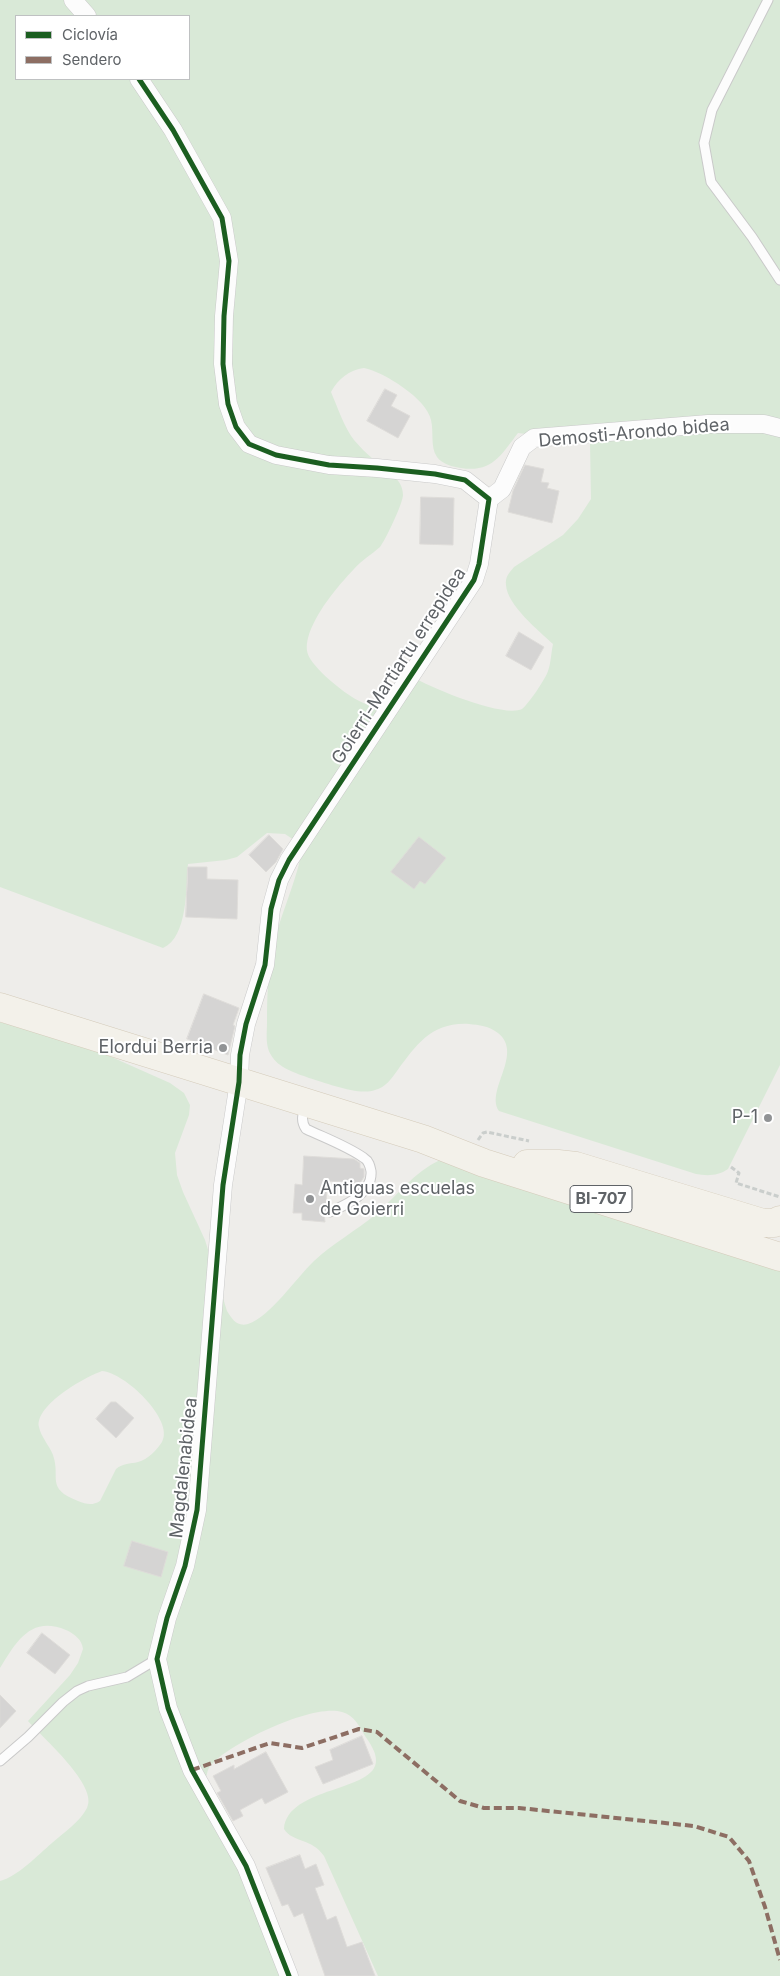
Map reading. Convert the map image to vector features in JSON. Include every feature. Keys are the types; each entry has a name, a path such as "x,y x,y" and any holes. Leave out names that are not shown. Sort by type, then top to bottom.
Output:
{"main road":[{"name":"BI-707","path":"0,1007 423,1139 484,1163 780,1257"},
{"name":"BI-707","path":"423,1139 476,1150 527,1164 719,1218 780,1238"},
{"path":"527,1164 576,1166 763,1223 774,1223 780,1220"},
{"path":"622,1206 669,1212 780,1247"}],"street":[{"path":"73,0 86,15"},
{"path":"141,80 174,130 222,218 229,261 224,316 224,364 228,404 236,428 249,444 276,455 329,465 378,468 465,480 490,499"},
{"name":"Demosti-Arondo bidea","path":"490,499 502,489 522,447 534,438 708,424 764,424 780,428"},
{"name":"Goierri-Martiartu errepidea","path":"239,1082 240,1054 246,1024 265,965 271,909 279,880 289,860 474,580 479,564 490,499"},
{"name":"Magdalenabidea","path":"239,1082 223,1185 197,1510 185,1566 167,1618 157,1659 168,1708 192,1770 246,1866 289,1976"}],"lane":[{"path":"768,0 712,110 704,143 711,182 752,237 780,280"},
{"path":"307,1102 302,1118 302,1123 306,1129 366,1159 370,1169 369,1182 357,1198 330,1212"},
{"path":"0,1761 77,1691 88,1686 127,1677 157,1659"}],"path":[{"path":"731,1167 739,1173 736,1183 780,1197"}],"green space":[{"path":"0,0 780,0 780,1065 728,1169 712,1175 696,1174 499,1111 496,1102 497,1093 507,1051 505,1042 498,1033 484,1026 456,1024 435,1031 411,1052 388,1082 379,1089 360,1091 342,1088 309,1078 283,1067 274,1060 267,1044 267,1003 271,956 301,856 297,842 285,834 267,833 237,857 188,864 186,898 181,923 171,942 163,948 0,887","holes":["364,368 404,388 422,404 431,420 435,453 442,462 451,466 472,469 488,465 501,455 518,433 590,442 591,499 578,519 563,535 514,567 506,580 508,593 512,601 532,625 553,644 547,674 522,709 513,711 484,706 435,688 413,677 388,701 378,706 370,705 351,696 331,681 308,655 308,638 321,610 354,569 380,547 393,522 403,495 400,483 392,474 356,443 341,417 331,392 344,376 353,371"]},
{"path":"0,1022 89,1047 170,1083 184,1093 190,1105 189,1115 175,1153 177,1175 205,1240 227,1311 233,1319 244,1325 257,1320 283,1296 321,1255 376,1214 422,1171 440,1160 780,1267 780,1976 378,1976 324,1856 314,1846 292,1837 284,1829 289,1815 300,1805 362,1778 372,1770 376,1760 371,1745 359,1725 342,1712 329,1711 312,1713 293,1719 253,1736 235,1746 211,1765 206,1779 298,1976 0,1976 0,1881 7,1879 20,1870 76,1823 87,1808 89,1799 78,1775 28,1721 70,1675 78,1663 83,1649 80,1640 66,1630 54,1626 43,1626 34,1629 26,1634 12,1649 0,1668","holes":["102,1371 111,1373 134,1388 155,1410 164,1433 162,1442 152,1454 142,1461 116,1469 100,1501 94,1504 86,1504 61,1492 58,1487 53,1455 40,1431 40,1419 53,1401 84,1379"]}],"building":[{"path":"385,389 397,395 391,406 410,416 398,438 367,421"},
{"path":"525,465 544,469 541,482 549,483 547,488 559,491 552,523 508,512 513,491"},
{"path":"421,497 454,498 453,545 420,544"},
{"path":"519,632 544,647 531,670 506,656"},
{"path":"269,835 283,849 276,862 266,872 249,855"},
{"path":"419,837 446,858 425,884 420,881 414,889 391,872"},
{"path":"188,867 207,867 207,879 238,880 237,919 186,917"},
{"path":"204,994 239,1008 233,1025 235,1026 228,1055 187,1039"},
{"name":"Antiguas escuelas de Goierri","path":"304,1156 354,1159 360,1163 360,1168 364,1169 364,1177 360,1183 327,1181 325,1222 302,1220 302,1213 293,1213 295,1184 302,1185"},
{"path":"111,1402 116,1402 134,1418 116,1438 96,1419"},
{"path":"132,1541 168,1552 161,1577 124,1566"},
{"path":"42,1633 70,1655 55,1674 27,1653"},
{"path":"0,1695 16,1711 0,1728"},
{"path":"362,1736 373,1764 323,1784 315,1767 333,1760 330,1750"},
{"path":"266,1752 288,1792 265,1804 262,1798 240,1810 243,1816 233,1821 217,1793 221,1791 213,1776 234,1765 234,1769"},
{"path":"300,1855 305,1869 316,1864 324,1885 315,1888 327,1920 336,1916 347,1947 362,1942 375,1976 325,1976 303,1913 294,1917 288,1904 282,1906 266,1868"}],"marked path":[{"path":"192,1770 270,1743 302,1748 359,1729 377,1732 460,1801 484,1808 519,1808 694,1826 729,1837 749,1861 765,1907 780,1960"}],"cycle path":[{"path":"140,80 173,130 222,218 229,261 224,316 223,364 228,404 236,427 249,444 276,455 329,465 435,474 465,480 489,499 479,564 474,580 289,860 279,880 271,909 265,965 246,1024 240,1055 239,1082 223,1185 197,1510 185,1566 167,1618 157,1659 168,1708 192,1770 246,1866 289,1976"}],"place":[{"name":"Elordui Berria","path":"223,1048"},
{"name":"P-1","path":"768,1118"},
{"name":"Antiguas escuelas de Goierri","path":"310,1199"}]}
